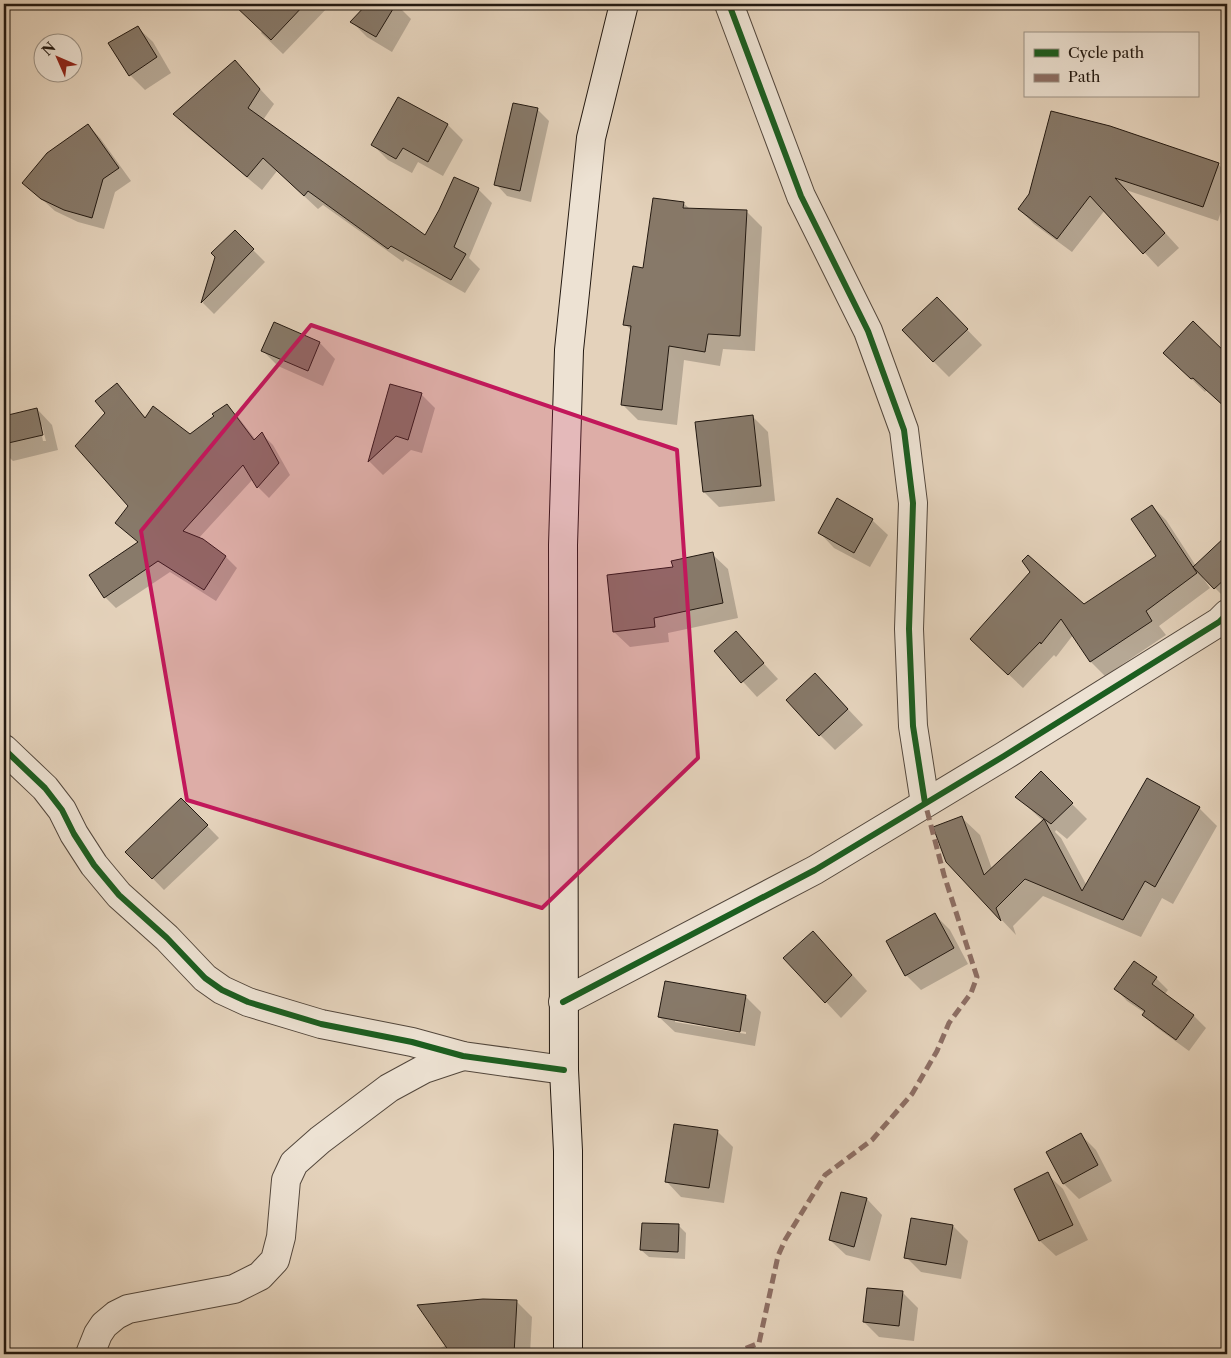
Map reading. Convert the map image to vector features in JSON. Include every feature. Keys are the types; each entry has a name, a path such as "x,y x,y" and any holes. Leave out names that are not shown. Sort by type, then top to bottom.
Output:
{"street":[{"path":"568,1354 568,1151 563,1002 563,545 569,350 591,138 624,4"},
{"path":"729,4 801,196 868,331 904,430 913,503 909,628 913,726 925,804"},
{"path":"563,1002 815,870 1219,622 1227,614"},
{"path":"4,749 45,788 62,810 74,834 94,865 118,895 167,938 205,978 222,990 248,1002 321,1024 412,1042 463,1056 564,1070"},
{"path":"90,1354 104,1324 116,1315 149,1305 234,1290 260,1276 275,1260 281,1237 286,1180 294,1163 320,1140 389,1088 424,1069 463,1056"}],"highlighted area":[{"path":"311,325 677,450 698,758 542,908 187,800 141,531"}],"building":[{"path":"233,4 305,4 271,40"},
{"path":"367,4 396,4 376,37 350,22"},
{"path":"138,26 157,57 129,76 108,43"},
{"path":"235,60 260,89 248,108 425,235 454,177 479,188 454,247 466,254 451,280 391,246 388,249 308,191 304,196 263,158 247,177 173,114"},
{"path":"398,97 448,124 428,162 403,148 396,159 371,145"},
{"path":"513,103 538,108 520,191 494,185"},
{"path":"1051,111 1110,126 1219,163 1203,207 1115,178 1165,233 1143,254 1090,196 1057,239 1018,209 1029,194"},
{"path":"88,124 119,168 103,179 92,218 64,210 41,199 22,183 47,153"},
{"path":"653,198 684,202 683,208 747,210 740,336 708,334 705,352 669,346 662,410 621,405 631,326 623,325 633,266 643,268"},
{"path":"235,230 254,249 201,303 215,257 211,253"},
{"path":"937,297 968,329 933,362 902,330"},
{"path":"1193,321 1227,354 1227,409 1163,353"},
{"path":"274,322 320,342 308,371 261,351"},
{"path":"117,383 145,418 153,406 190,434 214,416 212,414 227,404 254,440 262,432 279,463 257,488 243,465 183,531 203,539 226,556 204,590 158,561 104,598 89,575 138,542 115,523 128,506 75,446 105,413 95,401"},
{"path":"390,384 422,393 408,440 396,436 368,462"},
{"path":"37,408 43,435 4,444 4,416"},
{"path":"753,415 761,486 703,492 695,422"},
{"path":"837,498 873,519 854,553 818,533"},
{"path":"1152,505 1197,573 1146,611 1152,621 1090,662 1061,619 1041,644 1040,642 1008,675 970,639 1030,572 1022,561 1028,555 1084,604 1156,556 1131,519"},
{"path":"1227,535 1227,577 1214,589 1193,567"},
{"path":"713,552 723,603 654,618 655,627 613,632 607,575 673,567 671,561"},
{"path":"736,631 764,663 741,683 714,651"},
{"path":"815,673 848,709 819,736 786,700"},
{"path":"1041,771 1073,803 1051,824 1015,797"},
{"path":"1147,778 1200,807 1155,887 1145,881 1123,920 1025,879 996,908 1001,921 946,862 933,827 962,816 984,875 1044,819 1082,891"},
{"path":"181,798 208,825 152,879 125,852"},
{"path":"935,913 954,948 905,976 886,941"},
{"path":"813,931 852,975 825,1003 783,958"},
{"path":"1134,961 1157,977 1152,984 1194,1015 1176,1040 1142,1015 1145,1011 1114,989"},
{"path":"665,981 746,995 740,1032 658,1017"},
{"path":"674,1124 718,1130 709,1188 665,1182"},
{"path":"1081,1133 1098,1165 1063,1184 1046,1152"},
{"path":"1048,1172 1073,1225 1039,1241 1014,1189"},
{"path":"841,1192 867,1198 854,1247 829,1240"},
{"path":"911,1218 953,1225 946,1265 904,1258"},
{"path":"642,1223 679,1224 678,1252 640,1250"},
{"path":"867,1288 903,1291 899,1326 863,1322"},
{"path":"483,1299 517,1300 514,1354 451,1354 417,1305"}],"marked path":[{"path":"732,1354 759,1343 778,1256 785,1240 825,1175 872,1140 912,1094 937,1051 949,1023 971,993 977,977 944,875 925,803"}],"cycle path":[{"path":"729,4 801,196 868,331 904,430 913,503 909,629 913,726 925,803"},
{"path":"563,1002 815,870 1004,756 1219,622 1227,614"},
{"path":"4,749 45,788 62,810 74,834 94,865 119,895 167,938 205,978 222,990 248,1002 321,1024 412,1042 463,1056 564,1070"}]}
